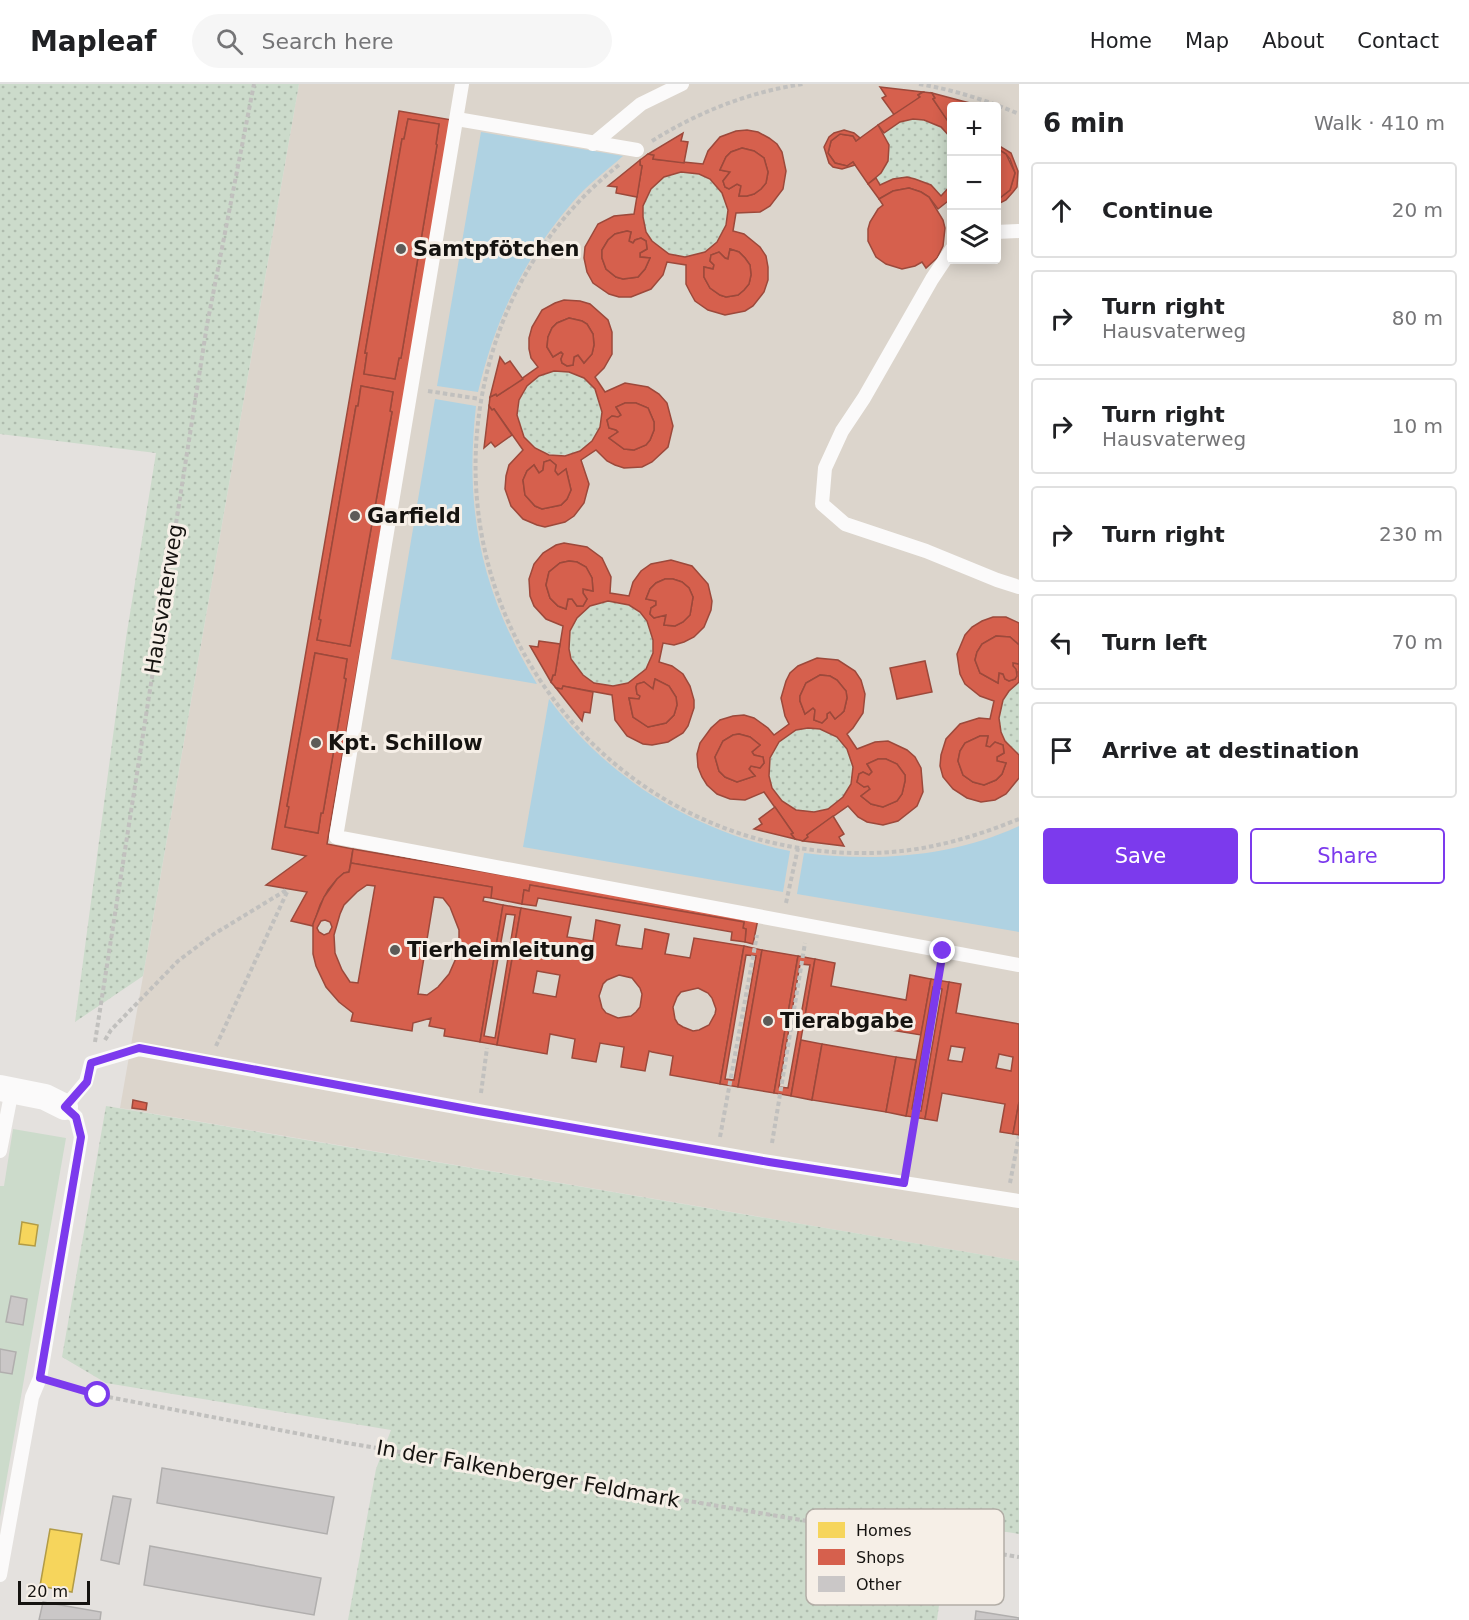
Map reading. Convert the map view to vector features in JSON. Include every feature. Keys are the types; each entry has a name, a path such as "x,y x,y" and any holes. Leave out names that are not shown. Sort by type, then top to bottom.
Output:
{"street":[{"path":"6,1089 45,1097 65,1107"}],"lane":[{"path":"462,84 336,837 1019,965"},
{"path":"593,144 641,104 682,84"},
{"path":"457,118 637,150"},
{"path":"1001,232 1018,231"},
{"path":"947,255 864,398 842,430 825,468 822,504 845,524 926,551 1019,587"},
{"path":"0,1575 32,1397 40,1378 81,1137 76,1117 65,1107 87,1082 91,1063 139,1048 769,1162 1013,1200"},
{"path":"0,1151 6,1089"}],"path":[{"name":"Hausvaterweg","path":"91,1063 207,325 254,84"},
{"path":"803,84 746,97 708,111 637,150 586,194 564,219 538,255 510,303 498,334 480,399 475,480 478,521 486,561 515,637 552,698 585,737 615,764 648,789 683,810 759,839 798,848 873,853 911,850 948,843 984,833 1019,819"},
{"path":"919,84 984,100 1019,114"},
{"path":"410,388 480,399"},
{"path":"782,920 798,848"},
{"path":"91,1063 111,1030 178,961 214,934 288,889 214,1049 212,1061"},
{"path":"717,1152 760,916"},
{"path":"769,1162 808,925"},
{"path":"904,1183 943,951"},
{"path":"478,1111 488,1048"},
{"path":"1013,1200 1019,1136"},
{"name":"In der Falkenberger Feldmark","path":"40,1378 98,1395 357,1445 806,1521"},
{"name":"In der Falkenberger Feldmark","path":"1004,1554 1019,1557"}],"shaded area":[{"path":"299,84 1019,84 1019,1261 120,1108"}],"green space":[{"path":"0,84 299,84 143,976 75,1022 126,638 156,453 0,434"},
{"path":"913,119 925,121 935,124 947,134 947,189 941,196 928,184 912,178 896,179 880,185 876,178 887,163 888,145 884,133 900,122"},
{"path":"677,172 693,172 709,179 720,190 727,206 724,230 715,244 693,256 677,256 661,249 650,238 643,222 643,206 650,190 661,179"},
{"path":"552,371 568,371 584,378 595,389 602,405 599,429 590,443 568,455 552,455 536,448 525,437 518,421 518,405 525,389 536,378"},
{"path":"603,602 619,602 635,609 646,620 653,636 650,660 641,674 619,686 603,686 587,679 576,668 569,652 569,636 576,620 587,609"},
{"path":"1019,682 1019,755 1004,738 1000,718 1004,699"},
{"path":"811,728 827,731 841,740 850,754 853,770 850,786 841,800 827,809 811,812 795,809 781,800 772,786 769,770 772,754 781,740 795,731"},
{"path":"106,1106 1019,1261 1019,1534 1004,1532 1004,1509 806,1509 806,1605 939,1605 937,1620 348,1620 376,1469 391,1430 106,1383 62,1357"},
{"path":"13,1129 66,1138 0,1517 0,1186 4,1186"}],"water":[{"path":"481,132 623,156 572,203 539,246 502,316 478,392 437,386"},
{"path":"435,399 476,406 473,482 481,551 503,618 537,684 391,659"},
{"path":"549,699 572,728 598,754 656,798 720,830 790,851 783,892 523,847"},
{"path":"1019,826 1019,932 797,894 804,853 886,857 941,851 967,845"}],"building: Homes":[{"path":"22,1222 38,1225 35,1246 19,1244"},
{"path":"50,1529 82,1534 72,1592 40,1586"}],"building: Shops":[{"path":"880,87 923,92 918,95 920,97 895,116 882,98 886,96"},
{"path":"923,92 932,93 935,98 933,99 947,119 947,134 941,127 924,120 913,119 900,122 884,133 878,125 920,97 918,95"},
{"path":"932,93 966,102 947,102 947,120 933,99 935,98"},
{"path":"399,111 452,120 327,844 353,849 349,872 337,879 328,890 313,926 291,921 307,892 266,885 306,856 272,849","holes":["408,119 439,124 401,358 399,358 395,379 364,374 367,353 365,353 402,139 404,139","361,386 393,392 390,411 392,412 350,646 317,640 356,406 358,406","315,653 347,659 344,678 346,679 318,833 285,827 289,807 287,806"]},
{"name":"Samtpfötchen","path":"408,119 439,124 401,358 399,358 395,379 364,374 367,353 365,353 402,139 404,139"},
{"path":"878,125 889,145 888,161 881,173 868,184 853,162 847,166 835,163 828,153 831,141 840,134 853,136 856,141"},
{"path":"844,130 860,138 856,141 853,136 840,134 831,141 828,153 835,163 847,166 853,162 855,165 842,169 833,167 829,163 824,147 829,137"},
{"path":"736,131 758,132 777,144 782,152 786,171 783,189 770,206 760,212 736,213 733,231 744,234 760,247 766,256 768,280 764,292 753,306 745,311 725,315 708,310 695,301 686,284 686,265 667,262 663,275 651,289 631,297 609,294 593,283 587,272 584,258 585,247 598,224 614,216 634,214 642,166 640,160 648,154 654,155 653,159 703,164 708,151 720,137","holes":["742,148 754,151 764,158 768,172 766,183 754,194 739,196 741,186 737,184 729,189 725,187 723,181 730,172 720,170 731,152","681,172 699,174 710,179 722,193 728,210 726,225 717,242 705,252 685,257 669,254 652,241 646,232 643,206 651,189 664,177","627,231 631,232 629,241 633,243 641,238 646,241 647,249 640,253 640,257 650,258 638,277 623,279 616,277 606,269 602,250 615,234","730,249 739,252 750,265 751,275 749,284 744,290 738,295 726,297 710,288 704,277 704,267 713,269 714,265 710,261 711,255 719,252 728,259"]},
{"path":"683,133 681,141 688,142 684,163 653,159 654,155 648,154"},
{"path":"1001,147 1011,153 1018,171 1017,187 1001,202 1001,197 1010,190 1015,173 1006,154 1001,151"},
{"path":"742,148 754,151 764,158 768,172 766,183 761,189 747,196 739,196 741,186 737,184 729,189 725,187 723,181 730,172 720,170 731,152"},
{"path":"1001,151 1006,154 1015,173 1010,190 1001,197"},
{"path":"640,160 642,166 637,197 616,193 617,187 608,186"},
{"path":"907,177 915,179 931,185 941,196 947,189 947,202 938,209 929,197 909,188 893,191 879,199 868,184 876,178 880,185 893,179"},
{"path":"909,188 929,197 943,220 945,228 943,246 937,258 926,268 922,262 902,269 886,264 876,257 868,241 870,222 883,205 879,199 893,191"},
{"path":"631,232 629,241 633,243 641,238 646,241 647,249 640,253 640,257 650,258 638,277 623,279 616,277 606,269 602,250 615,234"},
{"path":"730,249 739,252 745,258 750,265 751,275 749,284 744,290 738,295 726,297 710,288 704,277 704,267 713,269 714,265 710,261 711,255 719,252 728,259"},
{"path":"564,300 590,304 608,320 612,332 612,354 604,368 595,377 605,392 625,383 648,387 667,403 673,426 668,447 652,462 642,467 624,468 615,465 607,461 596,450 581,460 589,484 584,503 574,516 565,522 545,527 523,519 511,506 505,489 506,476 509,465 523,450 494,409 492,410 489,406 490,397 496,394 497,396 538,367 531,358 529,338 532,327 542,310","holes":["569,318 587,324 593,334 594,345 592,354 584,363 578,355 574,357 573,365 567,366 562,363 563,354 561,352 553,357 547,347 548,337 557,323","554,371 569,372 584,378 595,389 602,412 600,427 592,441 580,451 565,456 549,455 535,448 524,437 517,415 519,400 527,386 539,376","625,403 636,403 648,408 654,422 654,430 646,445 634,450 624,449 609,438 618,432 609,428 607,420 612,416 621,415 616,407","550,460 556,465 555,471 558,475 566,469 571,490 561,505 542,509 535,506 525,495 523,480 527,471 534,465 539,473 543,470 544,462"]},
{"path":"569,318 587,324 593,334 594,345 592,354 584,363 578,355 574,357 573,365 567,366 562,363 563,354 561,352 553,357 547,347 552,328"},
{"path":"500,357 505,364 510,361 523,379 497,396 496,394 490,397"},
{"name":"Garfield","path":"361,386 393,392 390,411 392,412 350,646 317,640"},
{"path":"625,403 636,403 648,408 654,422 650,440 646,445 634,450 624,449 609,438 618,432 609,428 607,420 612,416 621,415 616,407"},
{"path":"489,406 492,410 494,409 512,435 495,447 491,442 484,448"},
{"path":"550,460 556,465 555,471 558,475 566,469 571,490 561,505 542,509 535,506 525,495 523,480 527,471 534,465 539,473 543,470 544,462"},
{"path":"564,543 587,547 602,558 611,577 610,593 629,596 633,582 641,571 651,564 671,560 692,566 708,584 712,601 704,627 694,637 684,642 674,645 663,643 659,662 672,666 683,674 690,686 694,708 683,733 668,742 643,744 627,736 615,720 612,695 563,686 562,689 556,688 551,682 555,675 563,626 546,619 534,606 530,596 529,579 534,564 543,553","holes":["577,562 586,567 592,578 593,591 583,589 587,599 583,606 577,606 572,599 568,599 566,609 558,606 550,598 546,585 549,572 560,563","665,579 673,579 689,588 693,597 690,615 683,622 675,626 664,625 666,615 654,618 650,614 656,601 646,599 650,589","608,601 629,605 640,612 647,621 653,640 653,653 646,669 628,683 613,686 594,683 583,675 571,659 570,631 577,618 590,606","655,679 669,686 676,697 677,705 674,715 666,723 648,727 633,717 629,698 639,699 637,684 644,682 653,689"]},
{"path":"569,561 586,567 592,578 593,591 583,589 587,599 583,606 577,606 572,599 568,599 566,609 558,606 550,598 546,585 549,572 560,563"},
{"path":"665,579 682,582 689,588 693,597 690,615 675,626 664,625 666,615 654,618 650,614 656,601 646,599 650,589"},
{"path":"993,617 1006,617 1019,623 1019,645 1010,637 996,636 982,644 975,660 980,673 998,683 999,673 1009,681 1015,679 1017,672 1013,663 1019,664 1019,682 1003,700 999,718 1005,741 1019,755 1019,778 1006,794 995,800 981,802 967,798 953,789 943,777 940,766 946,739 960,724 979,718 990,719 994,701 980,696 965,684 960,674 957,654 965,635 982,621","holes":["980,736 988,736 986,746 990,747 995,742 1003,745 1004,753 997,757 997,761 1006,763 1002,774 996,780 984,785 973,782 963,775 958,761 965,743"]},
{"path":"996,636 1010,637 1019,645 1019,664 1013,663 1017,676 1009,681 999,673 998,683 980,673 975,660 982,644"},
{"path":"539,641 560,644 555,675 551,682 530,646 538,647"},
{"name":"Kpt. Schillow","path":"315,653 347,659 344,678 346,679 318,833 285,827"},
{"path":"817,658 838,660 855,671 861,680 865,694 863,713 847,734 857,749 875,742 888,741 907,750 915,757 921,768 923,792 917,806 898,821 883,825 867,822 858,817 848,806 807,835 808,837 803,841 795,839 791,834 793,833 764,792 745,800 730,799 717,794 707,785 698,767 697,754 700,743 711,728 720,720 744,715 754,718 774,735 789,724 781,698 790,673 798,666","holes":["820,675 830,676 837,680 846,691 844,711 835,719 830,712 822,723 814,720 815,710 813,708 805,714 800,696 806,683","820,729 837,737 847,749 853,767 851,784 843,797 828,809 814,812 796,810 782,801 772,788 769,776 770,758 779,742 796,730","733,735 750,737 760,745 752,752 754,755 763,757 764,763 760,768 751,766 749,769 755,776 737,782 725,777 719,771 715,757 723,741","878,759 886,759 897,764 905,775 902,794 897,801 883,807 871,804 861,796 870,789 857,782 859,774 863,772 869,775 872,772 867,764"]},
{"path":"925,661 932,692 897,699 890,668"},
{"path":"820,675 830,676 837,680 846,691 847,698 844,711 835,719 830,712 822,723 814,720 815,710 813,708 805,714 800,701 806,683"},
{"path":"655,679 669,686 676,697 677,705 674,715 666,723 648,727 633,717 629,698 639,699 637,684 644,682 653,689"},
{"path":"563,686 593,692 590,713 584,712 582,721 556,688 562,689"},
{"path":"739,734 750,737 760,745 752,752 754,755 763,757 764,763 760,768 751,766 749,769 755,776 737,782 725,777 719,771 715,757 723,741"},
{"path":"980,736 988,736 986,746 990,747 995,742 1003,745 1004,753 997,757 997,761 1006,763 1002,774 996,780 984,785 973,782 963,775 958,761 965,743"},
{"path":"878,759 886,759 897,764 905,775 902,794 897,801 883,807 871,804 861,796 870,789 857,782 859,774 863,772 869,775 872,772 867,764"},
{"path":"775,807 795,839 754,829 762,824 759,819"},
{"path":"833,816 844,834 839,837 844,846 803,841 808,837 807,835"},
{"path":"353,849 758,919 753,944 745,942 744,922 530,885 529,891 524,890 522,904 491,898 492,887 351,863"},
{"name":"Tierheimleitung","path":"351,863 492,887 491,898 484,897 483,901 503,905 480,1042 444,1036 445,1029 429,1026 431,1018 413,1023 412,1031 351,1021 353,1013 326,987 313,954 313,924 324,897 337,879 349,872","holes":["367,885 375,886 358,983 350,982 342,970 335,953 334,935 344,905","434,897 443,898 450,907 459,930 457,956 449,974 438,987 427,995 418,994","321,921 330,922 332,927 329,933 324,935 317,928"]},
{"path":"530,885 744,922 745,942 731,940 732,932 538,898 536,906 522,904 524,890 529,891"},
{"path":"503,905 521,908 497,1045 480,1042","holes":["506,914 515,915 495,1038 484,1036"]},
{"path":"521,908 571,917 567,937 593,941 596,920 620,925 616,945 620,946 642,949 645,929 669,934 665,954 690,958 694,938 744,946 720,1084 670,1075 673,1056 649,1051 645,1071 621,1067 624,1047 600,1043 596,1062 572,1058 575,1039 550,1034 547,1054 497,1045","holes":["537,971 560,975 556,997 533,993","619,975 632,978 640,988 642,994 640,1007 631,1016 618,1018 606,1013 602,1008 599,996 607,980","698,988 708,993 716,1009 709,1025 693,1031 678,1024 673,1007 681,992"]},
{"path":"744,946 762,950 738,1087 720,1084","holes":["746,955 756,956 734,1080 725,1079"]},
{"name":"Tierabgabe","path":"762,950 798,956 774,1093 738,1087"},
{"path":"798,956 815,959 791,1096 774,1093","holes":["800,964 810,965 788,1088 779,1087"]},
{"path":"815,959 835,963 831,986 906,1000 910,975 931,979 921,1035 805,1016"},
{"path":"931,979 949,982 925,1119 906,1116","holes":["933,987 942,989 921,1111 912,1109"]},
{"path":"949,982 961,984 956,1013 1019,1024 1019,1102 1013,1134 1000,1132 1005,1104 942,1093 937,1121 925,1119","holes":["951,1046 965,1048 962,1062 948,1060","999,1054 1013,1057 1011,1071 996,1068"]},
{"path":"801,1040 822,1044 812,1100 791,1096"},
{"path":"822,1044 896,1057 886,1112 812,1100"},
{"path":"896,1057 916,1060 906,1116 886,1112"},
{"path":"133,1100 147,1103 146,1110 132,1108"},
{"path":"1019,1102 1019,1135 1013,1134"}],"building: Other":[{"path":"11,1296 27,1299 23,1325 6,1322"},
{"path":"0,1349 16,1352 12,1374 0,1372"},
{"path":"162,1468 334,1497 327,1534 157,1503"},
{"path":"113,1496 131,1499 119,1564 101,1560"},
{"path":"150,1546 321,1578 314,1615 144,1585"},
{"path":"43,1602 101,1612 100,1620 39,1620"},
{"path":"976,1611 1019,1618 1019,1620 975,1620"}],"place":[{"name":"Samtpfötchen","path":"401,249"},
{"name":"Garfield","path":"355,516"},
{"name":"Kpt. Schillow","path":"316,743"},
{"name":"Tierheimleitung","path":"395,950"},
{"name":"Tierabgabe","path":"768,1021"}],"route":[{"path":"98,1395 40,1378 81,1137 76,1117 65,1107 87,1082 91,1063 139,1048 478,1111 904,1183 943,951"}]}
